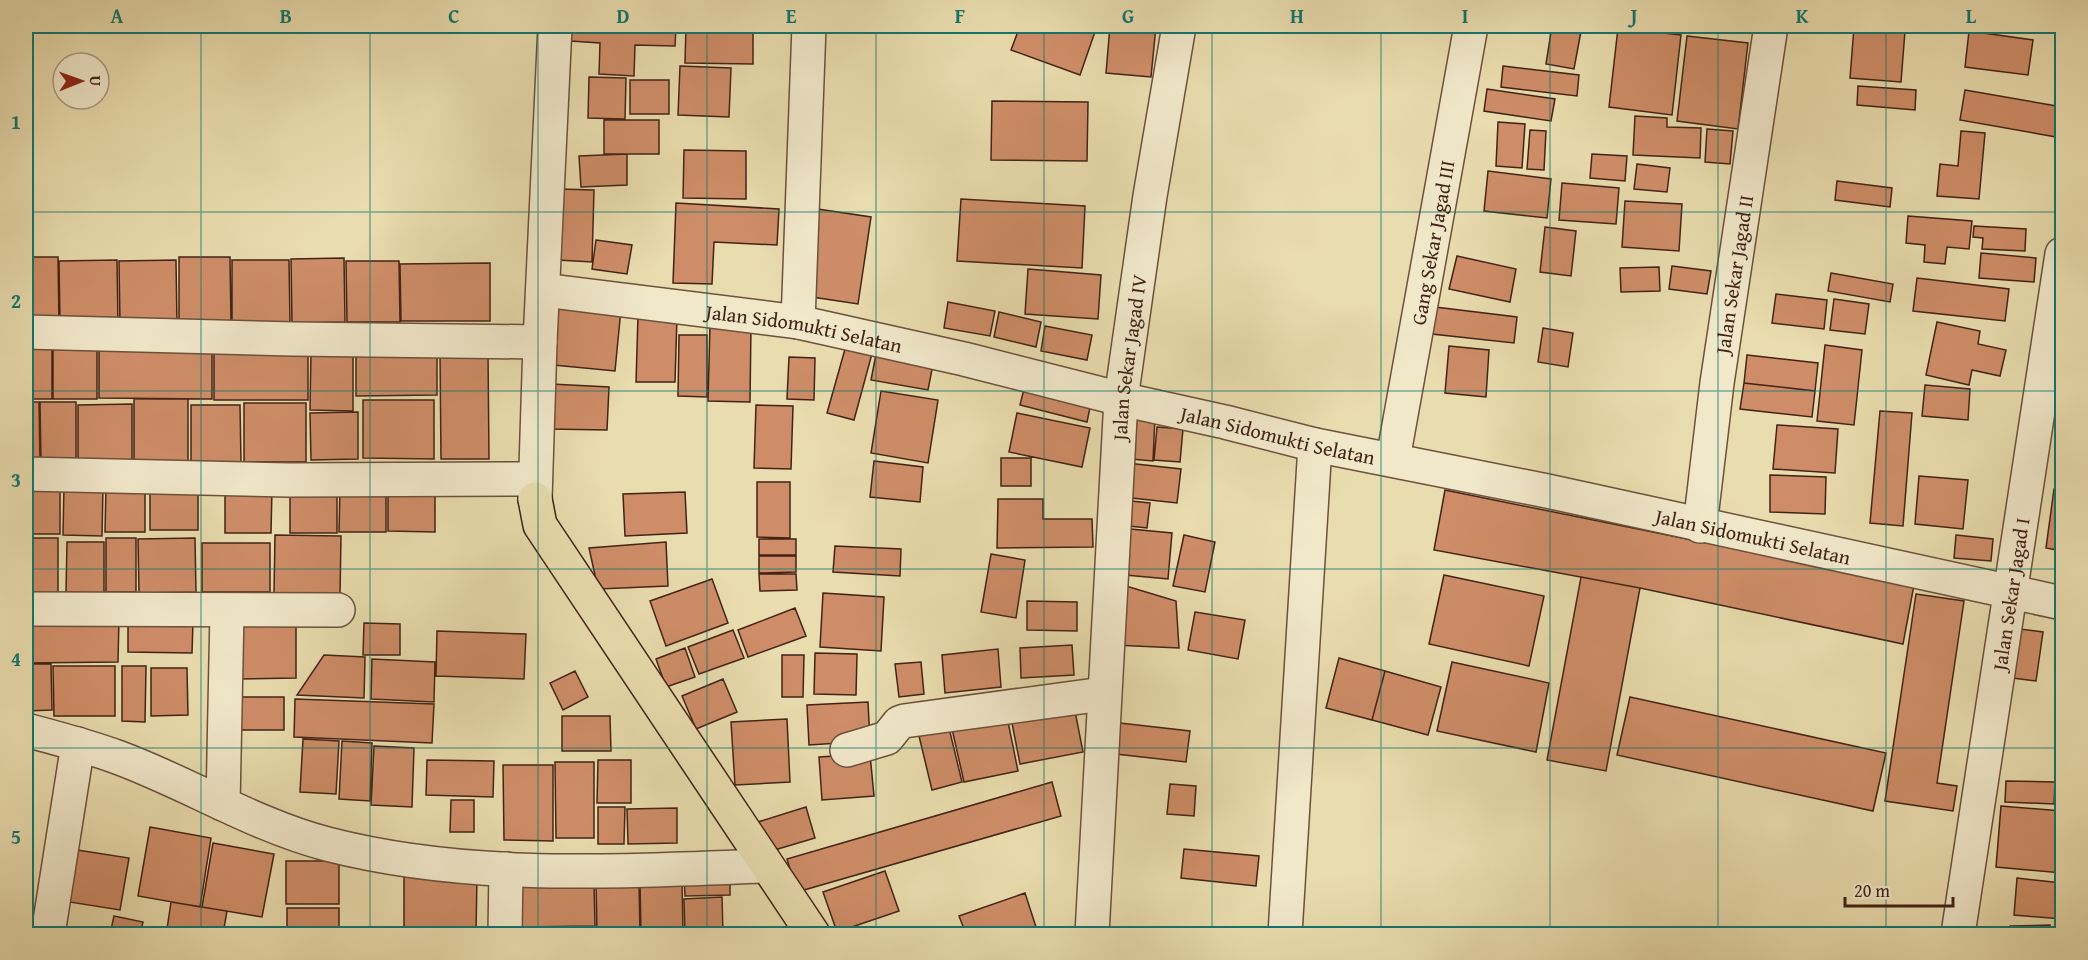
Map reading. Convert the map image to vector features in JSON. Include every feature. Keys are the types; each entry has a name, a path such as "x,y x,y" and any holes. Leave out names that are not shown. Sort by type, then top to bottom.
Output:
{"main road":[{"path":"535,488 540,525 813,934"}],"street":[{"path":"26,474 535,488 531,342 543,290 555,26"},
{"path":"798,322 809,26"},
{"name":"Jalan Sekar Jagad IV","path":"1092,934 1103,694 1121,399 1150,196 1179,26"},
{"name":"Gang Sekar Jagad III","path":"1393,459 1471,26"},
{"name":"Jalan Sekar Jagad II","path":"1700,526 1717,382 1771,26"},
{"name":"Jalan Sekar Jagad I","path":"1958,934 2062,254"},
{"name":"Jalan Sidomukti Selatan","path":"543,290 798,322 964,359 1315,445 1393,459 2062,603"},
{"path":"26,332 531,342"},
{"path":"1285,934 1315,445"},
{"path":"26,609 338,610"},
{"path":"223,804 227,611"},
{"path":"847,750 888,738 899,723 904,721 1103,694"},
{"path":"26,730 117,757 282,829 327,844 386,856 506,869 633,870 767,866"},
{"path":"48,934 78,744"},
{"path":"505,934 506,869"}],"building":[{"path":"572,26 676,26 675,46 635,45 634,76 599,74 600,43 571,41"},
{"path":"686,26 753,26 753,64 685,63"},
{"path":"1020,26 1097,26 1080,75 1011,50"},
{"path":"1110,26 1156,26 1151,77 1106,73"},
{"path":"1552,26 1582,26 1574,69 1546,64"},
{"path":"1854,27 1905,31 1901,82 1850,78"},
{"path":"1618,28 1681,35 1672,115 1609,107"},
{"path":"1969,31 2033,40 2028,75 1965,67"},
{"path":"1687,36 1748,43 1738,129 1677,121"},
{"path":"680,66 731,68 729,117 678,115"},
{"path":"1503,66 1579,75 1577,96 1501,87"},
{"path":"589,77 626,78 625,119 588,118"},
{"path":"630,80 669,80 669,114 630,114"},
{"path":"1858,86 1916,90 1915,110 1857,105"},
{"path":"1487,89 1555,99 1551,121 1484,111"},
{"path":"1965,90 2062,107 2062,138 1960,120"},
{"path":"992,101 1088,102 1087,161 991,160"},
{"path":"1635,116 1667,118 1667,127 1701,128 1700,158 1633,155"},
{"path":"604,120 659,120 659,154 604,154"},
{"path":"1498,122 1525,124 1522,168 1496,166"},
{"path":"1707,129 1733,131 1730,164 1705,162"},
{"path":"1530,130 1546,131 1544,170 1527,169"},
{"path":"1961,131 1985,133 1979,199 1937,196 1940,164 1958,166"},
{"path":"684,150 746,151 746,199 683,198"},
{"path":"627,154 627,185 581,187 579,156"},
{"path":"1592,154 1627,156 1625,181 1590,178"},
{"path":"1637,164 1670,168 1667,192 1634,189"},
{"path":"1488,171 1551,179 1547,218 1484,211"},
{"path":"1837,181 1892,188 1890,207 1835,200"},
{"path":"1562,183 1619,188 1616,224 1559,220"},
{"path":"560,189 594,190 592,262 558,260"},
{"path":"961,199 1085,206 1082,268 957,261"},
{"path":"1625,201 1682,204 1679,251 1622,247"},
{"path":"676,203 779,209 777,245 714,242 712,284 673,283"},
{"path":"811,208 871,217 858,304 799,295"},
{"path":"1908,216 1972,221 1969,249 1947,247 1945,264 1924,262 1925,245 1906,243"},
{"path":"1974,226 2026,229 2025,251 1982,249 1983,238 1973,237"},
{"path":"1545,227 1576,231 1571,276 1540,272"},
{"path":"596,240 632,245 627,274 592,269"},
{"path":"1981,253 2036,258 2034,282 1979,278"},
{"path":"1457,256 1516,269 1510,302 1449,289"},
{"path":"26,257 58,257 59,324 26,324"},
{"path":"179,257 230,257 231,324 179,324"},
{"path":"344,258 345,322 292,323 291,259"},
{"path":"117,260 118,325 60,326 59,261"},
{"path":"176,260 177,324 120,325 119,261"},
{"path":"232,260 289,260 290,323 232,324"},
{"path":"346,261 399,261 400,322 347,322"},
{"path":"490,263 490,321 401,321 400,264"},
{"path":"1672,266 1711,271 1707,294 1669,289"},
{"path":"1659,267 1660,291 1621,292 1620,268"},
{"path":"1028,269 1101,275 1098,319 1025,314"},
{"path":"1831,273 1893,284 1890,302 1828,291"},
{"path":"1917,278 2009,289 2005,321 1913,311"},
{"path":"1776,294 1827,300 1824,329 1772,323"},
{"path":"1834,299 1869,304 1865,334 1830,330"},
{"path":"948,302 995,311 990,336 944,328"},
{"path":"559,304 621,309 615,371 554,365"},
{"path":"1435,307 1517,317 1514,343 1432,334"},
{"path":"999,312 1041,322 1036,347 994,337"},
{"path":"638,316 677,317 675,382 636,382"},
{"path":"1937,322 1980,331 1978,344 2006,350 2000,376 1972,370 1969,385 1926,375"},
{"path":"710,324 751,325 750,402 708,401"},
{"path":"1045,326 1092,335 1087,360 1041,351"},
{"path":"1543,328 1573,333 1568,367 1538,362"},
{"path":"679,335 707,335 707,397 678,396"},
{"path":"847,342 873,350 854,420 827,413"},
{"path":"878,344 935,354 928,390 871,380"},
{"path":"1825,345 1862,350 1854,425 1817,421"},
{"path":"1449,346 1489,350 1486,397 1445,393"},
{"path":"26,347 52,347 52,399 26,399"},
{"path":"53,347 97,347 97,399 53,399"},
{"path":"99,348 212,348 212,399 99,398"},
{"path":"214,349 308,349 308,400 214,400"},
{"path":"311,351 353,352 353,411 310,410"},
{"path":"356,351 437,351 437,395 356,396"},
{"path":"440,352 488,352 489,459 441,459"},
{"path":"1747,355 1818,363 1815,391 1744,383"},
{"path":"789,357 815,358 814,400 787,399"},
{"path":"1026,381 1092,398 1087,422 1020,405"},
{"path":"1744,383 1815,391 1812,417 1740,409"},
{"path":"551,384 609,387 607,430 549,429"},
{"path":"1925,385 1970,389 1968,420 1922,416"},
{"path":"881,391 938,400 928,463 871,453"},
{"path":"134,399 188,399 188,462 134,462"},
{"path":"363,400 434,400 434,459 363,458"},
{"path":"26,402 39,402 40,462 26,462"},
{"path":"40,402 76,402 76,462 41,462"},
{"path":"2055,402 2062,403 2062,423 2052,422"},
{"path":"244,403 306,403 306,462 244,462"},
{"path":"132,404 132,462 78,462 78,405"},
{"path":"191,405 240,405 241,463 191,462"},
{"path":"756,405 793,406 791,469 754,468"},
{"path":"1880,411 1912,413 1903,526 1870,523"},
{"path":"358,412 358,459 311,460 310,413"},
{"path":"1017,413 1090,428 1082,467 1009,452"},
{"path":"1134,414 1155,416 1153,461 1131,459"},
{"path":"1777,425 1838,429 1835,473 1773,469"},
{"path":"1157,427 1183,429 1180,462 1154,460"},
{"path":"1001,458 1031,458 1031,486 1001,486"},
{"path":"874,461 923,467 920,502 870,497"},
{"path":"1127,463 1181,469 1177,503 1123,497"},
{"path":"1770,475 1826,477 1825,514 1770,512"},
{"path":"1919,476 1968,480 1963,529 1915,524"},
{"path":"757,482 790,482 790,538 757,537"},
{"path":"29,483 60,483 60,534 28,534"},
{"path":"64,486 103,487 102,536 63,535"},
{"path":"106,486 145,486 145,532 105,532"},
{"path":"150,486 198,487 198,530 150,530"},
{"path":"290,488 337,489 337,533 290,533"},
{"path":"340,488 386,488 386,532 339,532"},
{"path":"388,488 435,488 435,532 388,531"},
{"path":"225,489 272,489 271,533 225,533"},
{"path":"2054,489 2062,490 2062,551 2046,548"},
{"path":"1445,490 1914,585 1903,644 1640,588 1434,550"},
{"path":"685,492 687,533 625,536 623,494"},
{"path":"998,499 1043,499 1043,519 1092,519 1093,547 997,548"},
{"path":"1122,500 1150,503 1147,528 1120,525"},
{"path":"1120,528 1172,533 1168,579 1115,574"},
{"path":"275,535 341,536 340,595 274,594"},
{"path":"1184,535 1215,542 1205,592 1173,586"},
{"path":"1956,535 1993,539 1991,561 1954,558"},
{"path":"26,538 58,538 58,594 26,594"},
{"path":"106,538 136,538 136,592 106,592"},
{"path":"195,538 196,592 139,593 138,539"},
{"path":"759,539 796,539 796,555 759,555"},
{"path":"67,542 104,542 104,593 66,592"},
{"path":"666,542 668,586 598,589 589,548"},
{"path":"202,543 270,543 270,592 202,592"},
{"path":"835,546 901,549 900,576 833,572"},
{"path":"991,554 1025,560 1016,618 981,612"},
{"path":"759,556 796,556 796,572 759,573"},
{"path":"759,574 796,574 797,590 760,591"},
{"path":"1444,575 1544,596 1529,666 1429,644"},
{"path":"1581,577 1640,588 1606,771 1547,760"},
{"path":"712,579 728,623 666,646 650,601"},
{"path":"1116,583 1176,601 1179,648 1113,645"},
{"path":"823,593 884,597 881,651 820,647"},
{"path":"1916,594 1964,601 1937,783 1957,786 1953,811 1885,801"},
{"path":"1027,601 1077,602 1077,631 1027,630"},
{"path":"795,608 806,636 748,657 738,630"},
{"path":"1195,612 1245,620 1238,659 1188,650"},
{"path":"26,618 119,618 118,662 26,663"},
{"path":"128,619 193,621 192,653 128,652"},
{"path":"236,623 296,624 296,678 237,679"},
{"path":"364,623 400,624 400,655 363,655"},
{"path":"2012,628 2043,632 2036,681 2005,677"},
{"path":"733,630 744,658 699,674 688,647"},
{"path":"437,631 526,634 524,679 436,676"},
{"path":"1072,645 1074,675 1021,678 1020,648"},
{"path":"685,648 695,677 666,687 656,659"},
{"path":"998,649 1001,687 945,693 942,655"},
{"path":"815,653 857,654 856,695 814,694"},
{"path":"324,655 365,657 364,698 297,695"},
{"path":"782,655 804,655 803,697 782,697"},
{"path":"1339,658 1385,671 1372,720 1326,708"},
{"path":"372,659 435,662 434,702 371,699"},
{"path":"921,662 924,694 899,697 895,664"},
{"path":"1452,662 1549,683 1536,752 1437,731"},
{"path":"26,664 51,664 52,710 26,711"},
{"path":"53,666 115,666 115,716 54,716"},
{"path":"122,666 146,666 145,722 122,721"},
{"path":"151,668 187,668 188,715 151,716"},
{"path":"575,671 588,697 563,710 550,683"},
{"path":"1385,671 1441,687 1428,735 1372,720"},
{"path":"723,679 737,712 696,729 682,696"},
{"path":"237,697 284,697 284,730 236,730"},
{"path":"1630,697 1886,753 1873,811 1617,755"},
{"path":"295,699 434,704 432,743 294,737"},
{"path":"868,702 870,741 809,745 807,705"},
{"path":"1074,706 1083,752 1020,764 1011,718"},
{"path":"562,716 610,716 611,751 562,751"},
{"path":"1007,717 1018,771 964,782 952,729"},
{"path":"787,719 790,782 735,785 731,722"},
{"path":"1111,722 1190,731 1186,762 1107,753"},
{"path":"949,728 962,782 932,790 919,736"},
{"path":"303,739 339,741 336,794 300,792"},
{"path":"342,741 372,743 370,801 339,799"},
{"path":"374,746 414,748 412,807 371,805"},
{"path":"870,754 874,796 822,800 819,757"},
{"path":"427,760 494,761 493,797 426,795"},
{"path":"598,760 631,760 631,803 597,803"},
{"path":"555,762 594,762 594,838 556,838"},
{"path":"503,765 553,765 553,841 504,840"},
{"path":"2006,781 2055,782 2054,804 2005,802"},
{"path":"1052,782 1061,816 797,892 787,859"},
{"path":"1170,784 1196,786 1194,816 1167,814"},
{"path":"451,800 474,800 474,832 450,832"},
{"path":"2001,806 2062,811 2062,873 1996,867"},
{"path":"598,807 625,807 624,844 598,844"},
{"path":"806,807 815,838 771,851 758,822"},
{"path":"677,808 677,843 628,844 627,809"},
{"path":"150,827 211,838 200,907 138,896"},
{"path":"213,843 274,854 262,917 202,907"},
{"path":"71,849 129,858 120,910 63,901"},
{"path":"1184,849 1259,856 1256,886 1181,878"},
{"path":"286,861 339,861 339,904 286,904"},
{"path":"885,871 899,911 837,932 823,892"},
{"path":"404,873 477,874 476,934 404,934"},
{"path":"730,874 730,895 685,896 684,875"},
{"path":"2017,878 2062,883 2062,919 2014,915"},
{"path":"682,881 683,934 641,934 640,882"},
{"path":"596,882 639,882 640,934 597,934"},
{"path":"594,883 595,926 519,927 519,884"},
{"path":"1025,893 1036,927 1013,934 966,934 959,916"},
{"path":"722,897 723,934 685,934 684,899"},
{"path":"171,902 227,911 223,934 201,934 167,929"},
{"path":"287,908 339,908 339,934 287,934"},
{"path":"114,916 143,922 140,934 110,934"},
{"path":"2050,925 2051,934 2011,934 2010,926"},
{"path":"146,928 174,934 145,934"},
{"path":"574,930 574,934 518,934 518,931"},
{"path":"1114,930 1165,934 1113,934"}]}
